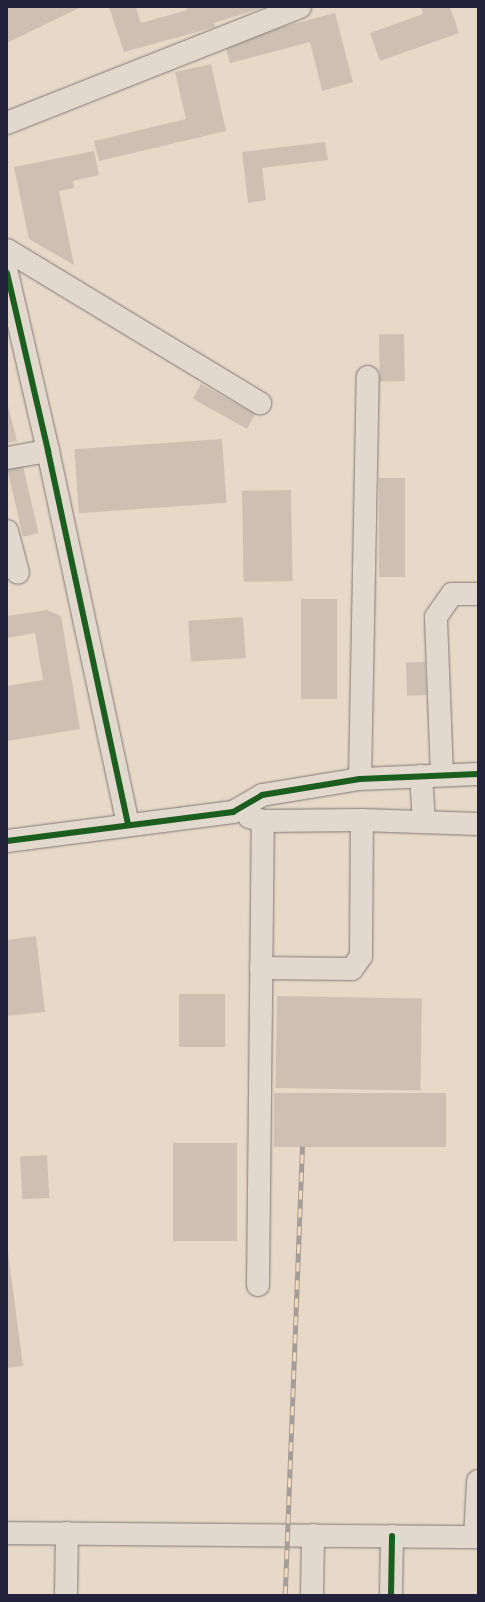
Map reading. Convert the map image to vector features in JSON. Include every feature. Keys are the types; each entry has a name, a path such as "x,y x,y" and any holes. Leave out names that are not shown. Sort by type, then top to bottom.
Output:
{"street":[{"path":"7,123 300,7"},
{"path":"7,250 260,403"},
{"path":"7,273 48,451 128,825"},
{"path":"360,779 368,377"},
{"path":"7,458 48,451"},
{"path":"7,531 18,573"},
{"path":"424,821 431,775 436,617 452,594 478,594"},
{"path":"7,841 233,812 262,795 360,779 478,774"},
{"path":"233,812 263,821 362,820 478,824"},
{"path":"261,968 352,969 361,956 362,820"},
{"path":"258,1285 263,821"},
{"path":"7,1533 476,1537 478,1481"},
{"path":"66,1595 67,1533"},
{"path":"312,1595 313,1535"},
{"path":"391,1595 392,1536"}],"building":[{"path":"7,7 81,7 7,43"},
{"path":"109,7 136,7 141,23 187,10 186,7 265,7 214,23 215,27 124,52"},
{"path":"421,7 450,7 459,33 380,61 370,33 423,14"},
{"path":"335,13 353,82 322,91 310,42 230,63 224,42"},
{"path":"211,64 226,131 99,161 94,141 186,119 175,72"},
{"path":"325,142 328,160 262,168 266,200 248,203 242,152"},
{"path":"94,151 99,175 73,181 74,188 59,191 74,265 29,239 14,167"},
{"path":"379,334 404,334 405,381 380,381"},
{"path":"201,384 255,414 247,429 193,399"},
{"path":"7,401 17,441 7,443"},
{"path":"222,439 226,503 79,513 74,449"},
{"path":"23,466 39,533 23,537 7,470"},
{"path":"379,478 405,478 405,577 379,577"},
{"path":"291,490 293,581 244,582 242,491"},
{"path":"301,599 337,599 337,699 301,699"},
{"path":"47,610 61,616 80,729 7,741 7,686 43,680 35,633 7,638 7,616"},
{"path":"243,617 246,658 191,662 188,621"},
{"path":"425,662 426,695 407,696 406,663"},
{"path":"36,936 45,1012 7,1016 7,940"},
{"path":"179,994 225,994 225,1047 179,1047"},
{"path":"277,996 422,999 420,1091 275,1088"},
{"path":"274,1093 446,1093 446,1147 274,1147"},
{"path":"173,1143 237,1143 237,1241 173,1241"},
{"path":"47,1155 49,1198 22,1199 20,1156"},
{"path":"7,1245 23,1366 7,1368"}],"railway":[{"path":"285,1595 302,1146"}],"cycle path":[{"path":"7,273 48,451 128,825"},
{"path":"7,841 233,812 262,795 360,779 478,774"},
{"path":"391,1595 392,1536"}]}
